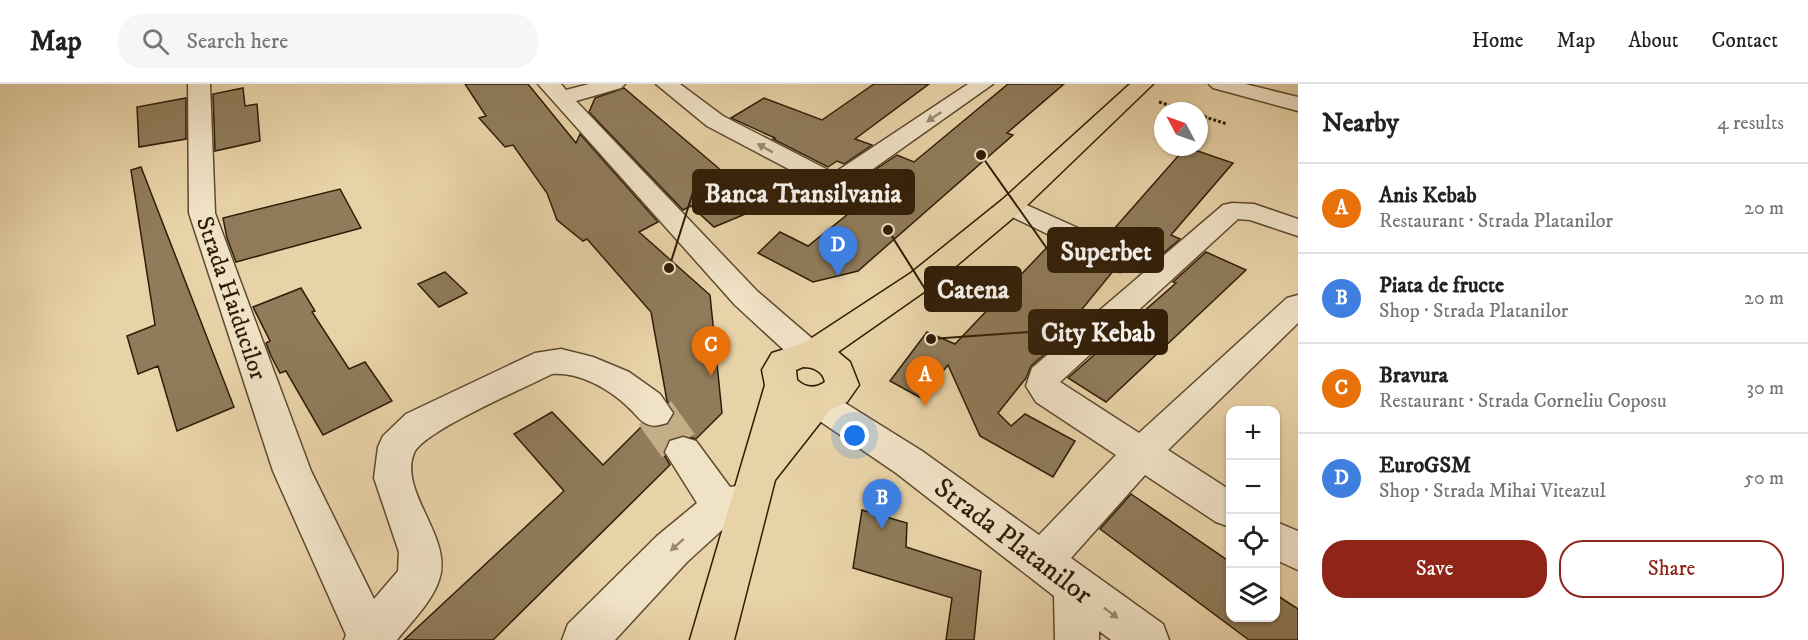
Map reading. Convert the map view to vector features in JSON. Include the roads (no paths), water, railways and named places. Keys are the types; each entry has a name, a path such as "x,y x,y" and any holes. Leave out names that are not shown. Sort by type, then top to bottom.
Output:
{"main road":[{"path":"742,496 827,377 911,288 1011,206 1142,84"},
{"path":"711,640 742,496 781,378 791,358 827,377"},
{"path":"781,378 795,397 827,377"}],"street":[{"name":"Strada Haiducilor","path":"199,84 202,213 292,471 368,639"},
{"path":"555,91 614,84"},
{"path":"668,84 715,121 828,180 844,178 982,84"},
{"path":"1220,84 1298,104"},
{"path":"555,91 746,298 781,378"},
{"path":"1011,206 1099,248"},
{"path":"1226,507 1048,393 1043,386 1044,377 1153,269 1232,212 1254,212 1298,228"},
{"name":"Strada Platanilor","path":"746,298 909,462 1147,640"},
{"path":"1077,640 1058,573 1142,452 1298,305"},
{"path":"368,639 419,578 420,552 393,478 396,447 418,424 547,362 569,361 609,377 646,400 655,413"},
{"path":"584,640 672,549 742,496 683,452"},
{"path":"1280,542 1298,551"}],"tunnel":[{"path":"1099,248 1143,268"},
{"path":"655,413 683,452"}],"place":[{"name":"Superbet","path":"981,155"},
{"name":"Catena","path":"888,230"},
{"name":"Banca Transilvania","path":"669,268"},
{"name":"EuroGSM","path":"838,276"},
{"name":"City Kebab","path":"931,339"},
{"name":"Bravura","path":"711,376"},
{"name":"Anis Kebab","path":"925,406"},
{"name":"Piata de fructe","path":"882,529"}]}
